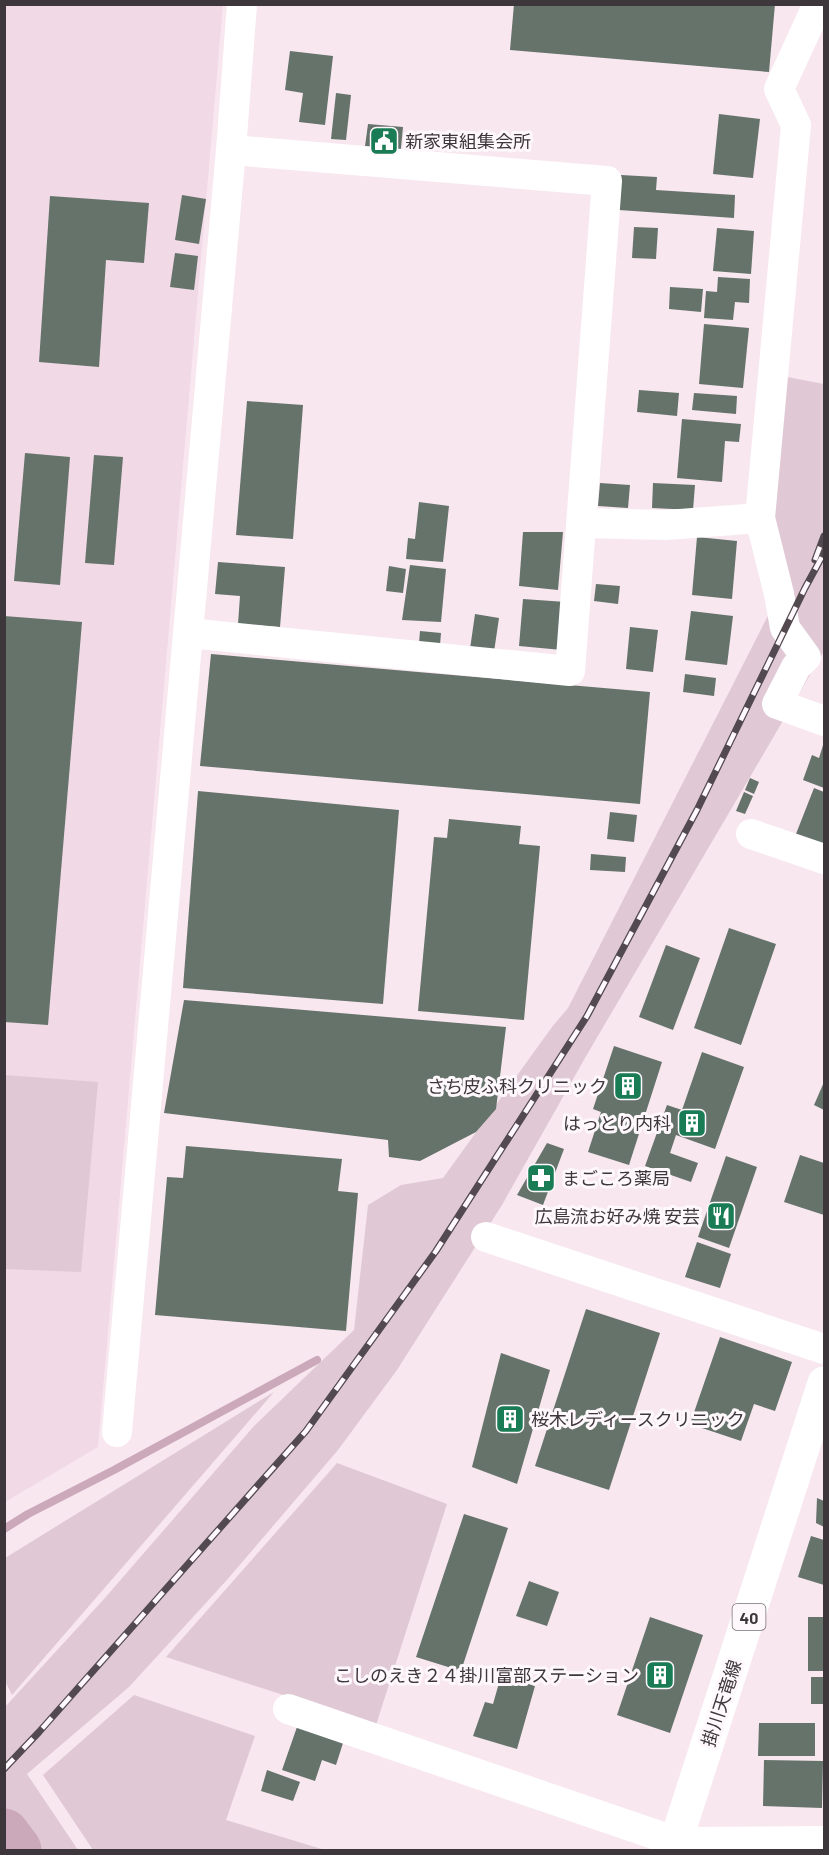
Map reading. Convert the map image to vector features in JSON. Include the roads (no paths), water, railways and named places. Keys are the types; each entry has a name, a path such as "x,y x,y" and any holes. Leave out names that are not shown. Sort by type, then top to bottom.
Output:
{"main road":[{"name":"掛川天竜線","path":"675,1846 825,1383"}],"street":[{"path":"117,1432 242,4"},
{"path":"818,4 779,89 796,125 760,518 779,594 784,628 815,653 796,668 777,704 825,721"},
{"path":"188,633 570,671 607,181 231,150"},
{"path":"582,523 666,525 760,518"},
{"path":"751,834 825,859"},
{"path":"486,1237 825,1349"},
{"path":"288,1709 675,1846 775,1846 825,1841"}],"waterway":[{"path":"4,1529 317,1360"},
{"path":"4,1834 16,1850"}],"railway":[{"path":"815,560 824,536"},
{"path":"4,1769 306,1431 436,1251 587,1016 697,810 824,553"}],"place":[{"name":"新家東組集会所","path":"384,141"},
{"name":"さち皮ふ科クリニック","path":"628,1086"},
{"name":"はっとり内科","path":"692,1123"},
{"name":"まごころ薬局","path":"541,1178"},
{"name":"広島流お好み焼 安芸","path":"721,1216"},
{"name":"桜木レディースクリニック","path":"510,1419"},
{"name":"こしのえき２４掛川富部ステーション","path":"660,1675"}]}
